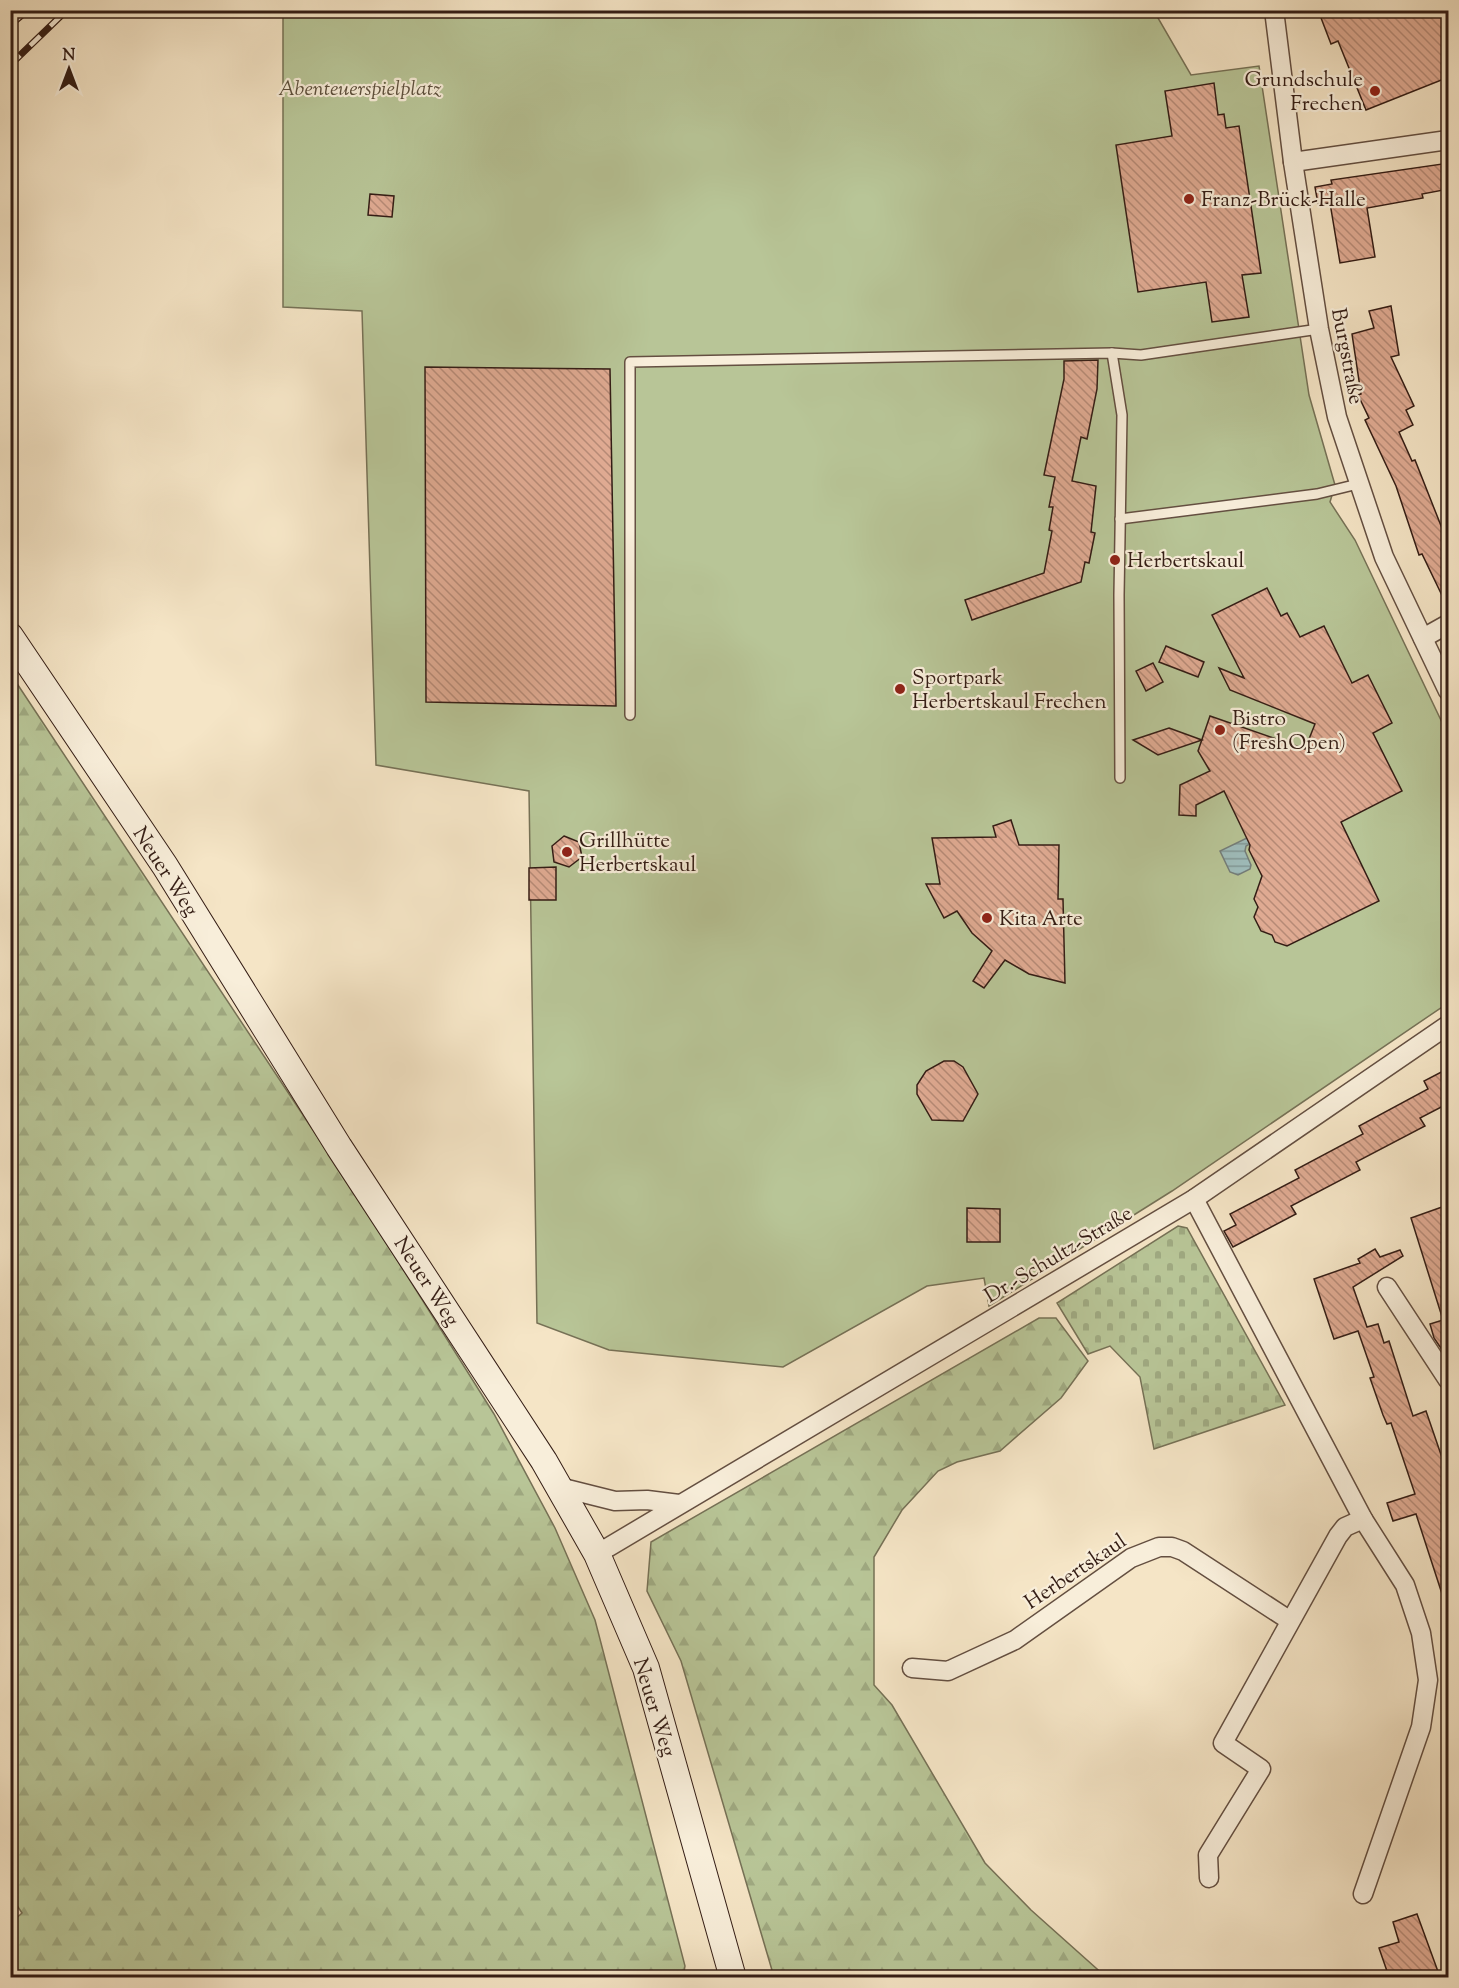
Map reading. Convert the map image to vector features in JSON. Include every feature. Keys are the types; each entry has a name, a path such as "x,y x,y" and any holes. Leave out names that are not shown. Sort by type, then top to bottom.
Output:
{"main road":[{"name":"Neuer Weg","path":"10,636 165,866 339,1147 559,1487 597,1554 646,1668 734,1977"}],"street":[{"name":"Burgstraße","path":"1274,10 1293,162 1319,329 1337,417 1384,557 1449,691"},
{"path":"1293,162 1449,140"},
{"path":"1423,638 1449,624"},
{"name":"Dr.-Schultz-Straße","path":"597,1554 1194,1200 1449,1025"},
{"path":"1194,1200 1363,1519 1405,1585 1421,1633 1428,1680 1421,1727 1363,1893"},
{"path":"1387,1287 1449,1380"},
{"path":"559,1487 615,1501 647,1500 679,1504"},
{"path":"1209,1878 1208,1855 1261,1769 1223,1743 1289,1620 1338,1536 1346,1527 1363,1519"},
{"name":"Herbertskaul","path":"912,1668 948,1671 1015,1640 1131,1557 1159,1547 1172,1547 1183,1551 1289,1620"}],"lane":[{"path":"630,715 630,362 1112,353 1141,355 1319,329"},
{"path":"1112,353 1122,415 1120,778"},
{"path":"1120,519 1317,494 1358,484"}],"green space":[{"name":"Sportpark Herbertskaul Frechen","path":"283,11 1154,11 1191,75 1259,66 1309,395 1335,485 1330,502 1355,540 1448,735 1448,1003 1172,1191 989,1306 984,1278 927,1286 783,1367 609,1350 537,1323 529,791 376,765 362,311 283,307"},
{"path":"10,673 360,1201 494,1414 555,1528 595,1620 685,1966 683,1977 174,1978 167,1975 162,1978 11,1977 11,1923 22,1913 10,1895"},
{"path":"1178,1226 1187,1228 1285,1405 1154,1449 1140,1377 1110,1346 1088,1354 1057,1303"},
{"path":"1039,1318 1056,1318 1088,1361 1061,1398 1000,1451 957,1462 938,1471 902,1510 874,1557 874,1685 892,1705 985,1863 1031,1910 1106,1977 774,1977 681,1661 647,1591 651,1542"}],"water":[{"path":"1251,836 1254,842 1246,846 1245,851 1251,865 1250,869 1238,875 1230,872 1220,851"}],"building":[{"path":"1318,10 1445,10 1449,19 1449,77 1366,110 1338,41 1331,44"},
{"name":"Franz-Brück-Halle","path":"1214,83 1218,115 1224,114 1226,128 1239,126 1261,273 1242,275 1249,317 1212,322 1206,282 1138,292 1116,145 1172,136 1165,91"},
{"path":"1449,163 1449,189 1422,194 1423,198 1367,208 1375,257 1340,263 1330,203 1318,204 1315,187 1332,184 1331,180"},
{"path":"370,194 394,196 392,217 368,215"},
{"path":"1391,306 1399,355 1391,357 1414,406 1406,410 1413,425 1399,432 1412,461 1415,460 1449,546 1449,610 1422,554 1419,555 1396,486 1365,420 1369,418 1358,395 1361,394 1352,334 1374,328 1369,311"},
{"path":"1098,360 1097,389 1087,439 1081,437 1072,481 1096,486 1091,532 1095,533 1089,563 1085,562 1081,582 972,620 965,600 1044,573 1052,531 1049,530 1053,507 1049,507 1055,477 1044,475 1064,379 1064,361"},
{"path":"425,367 610,369 616,706 426,702"},
{"path":"1267,588 1281,616 1287,613 1300,637 1324,626 1352,683 1368,675 1392,723 1373,733 1402,791 1341,822 1379,901 1287,946 1275,942 1272,935 1261,931 1254,917 1258,907 1254,899 1262,876 1224,791 1196,805 1196,816 1179,815 1180,785 1210,771 1198,751 1210,716 1305,749 1315,724 1230,690 1219,668 1244,678 1212,615"},
{"path":"1166,646 1204,662 1198,677 1159,662"},
{"path":"1153,663 1163,682 1146,691 1136,671"},
{"path":"1169,728 1202,740 1158,755 1133,740"},
{"path":"1011,820 1019,845 1059,845 1058,899 1063,899 1065,983 1029,974 1005,960 984,988 973,981 992,951 972,933 957,911 944,918 926,884 940,884 932,838 996,837 993,826"},
{"name":"Grillhütte Herbertskaul","path":"564,836 579,842 582,857 569,867 554,862 552,846"},
{"path":"556,867 556,900 529,900 529,868"},
{"path":"944,1061 954,1061 963,1067 978,1094 963,1121 932,1120 917,1094 917,1085 926,1071"},
{"path":"1449,1068 1449,1103 1420,1118 1425,1126 1356,1162 1360,1170 1291,1206 1296,1214 1233,1247 1224,1231 1236,1225 1230,1214 1299,1178 1295,1170 1363,1134 1359,1126 1428,1089 1424,1081"},
{"path":"1442,1207 1449,1228 1449,1360 1434,1338 1430,1324 1443,1320 1411,1218"},
{"path":"967,1208 1000,1209 1000,1242 967,1242"},
{"path":"1375,1249 1380,1257 1400,1250 1403,1256 1353,1287 1367,1327 1378,1324 1384,1343 1389,1341 1413,1416 1426,1411 1449,1478 1449,1602 1445,1603 1416,1514 1393,1521 1387,1503 1415,1494 1391,1423 1387,1424 1370,1378 1374,1377 1358,1331 1334,1339 1314,1279 1360,1263 1358,1259"},
{"path":"1417,1914 1440,1977 1389,1977 1379,1948 1399,1942 1393,1922"}],"railway":[{"path":"10,25 28,10"},
{"path":"10,65 67,10"}],"place":[{"name":"Grundschule Frechen","path":"1375,91"},
{"name":"Franz-Brück-Halle","path":"1189,199"},
{"name":"Herbertskaul","path":"1115,560"},
{"name":"Sportpark Herbertskaul Frechen","path":"900,689"},
{"name":"Bistro (FreshOpen)","path":"1220,730"},
{"name":"Grillhütte Herbertskaul","path":"567,852"},
{"name":"Kita Arte","path":"987,918"}],"park label":[{"name":"Abenteuerspielplatz","path":"360,88"}]}
